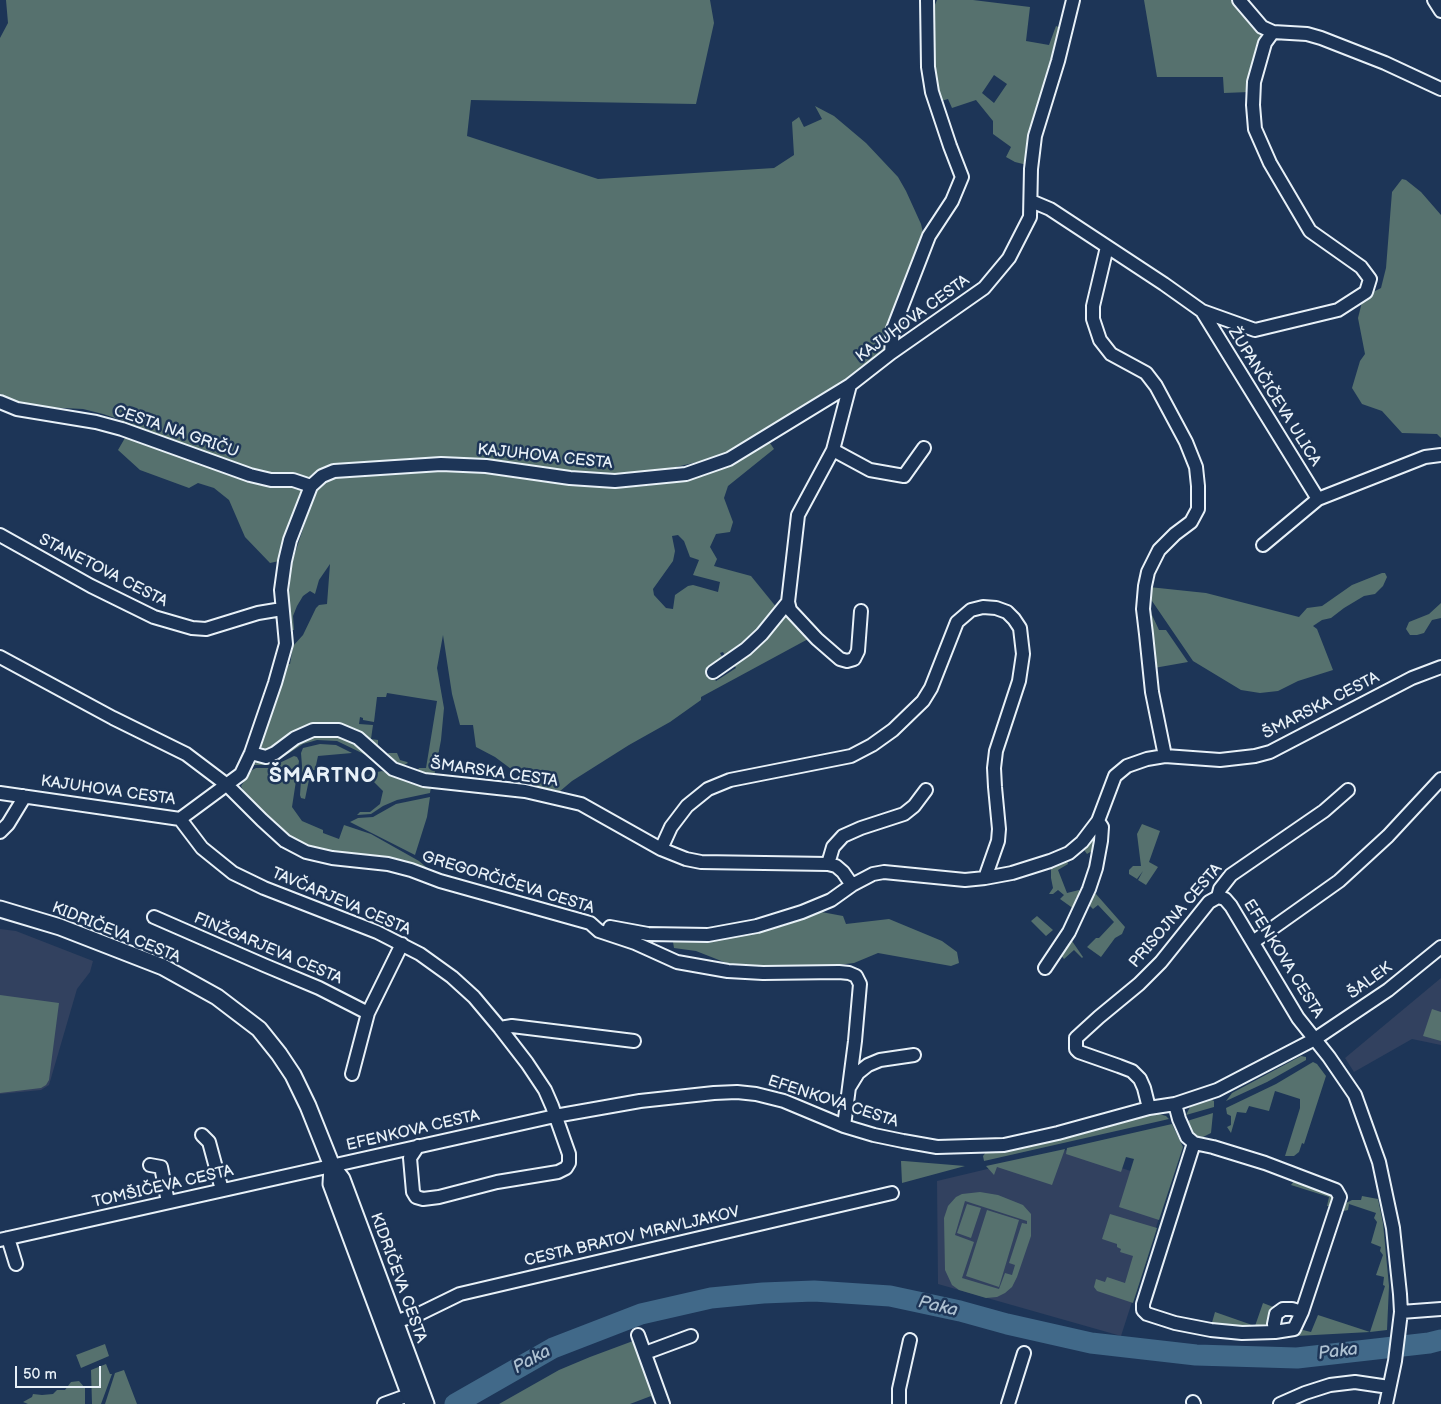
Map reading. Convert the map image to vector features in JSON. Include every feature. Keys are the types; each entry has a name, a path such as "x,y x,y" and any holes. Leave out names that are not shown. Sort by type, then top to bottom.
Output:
{"main road":[{"name":"KIDRIČEVA CESTA","path":"0,909 60,927 162,967 217,997 259,1029 293,1074 332,1166 345,1186 390,1324 417,1398"}],"street":[{"path":"891,353 893,329 929,236 952,201 962,177 932,92 928,67 926,0"},
{"name":"KAJUHOVA CESTA","path":"0,794 180,819 241,774 251,754 286,644 281,590 290,540 311,486 322,476 334,471 441,464 486,466 570,478 615,481 686,474 729,459 850,385 891,353 984,288 1009,258 1030,217 1031,169 1035,136 1058,61 1073,0"},
{"path":"1239,0 1262,27 1273,32 1307,34 1321,38 1385,63 1441,89"},
{"path":"1434,0 1441,11"},
{"name":"ŽUPANČIČEVA ULICA","path":"1031,201 1050,209 1202,311 1255,330 1338,310 1366,292 1370,279 1361,267 1310,232 1270,163 1255,129 1254,82 1265,43 1273,32"},
{"path":"1107,247 1093,306 1093,319 1100,340 1111,354 1146,373 1156,386 1186,442 1196,467 1198,509 1191,522 1158,550 1148,572 1145,586 1143,609 1153,697 1165,756"},
{"name":"ŽUPANČIČEVA ULICA","path":"1202,311 1318,499"},
{"path":"850,385 833,450 798,515 788,602 790,610 817,639 840,659 847,661 854,659 858,651 861,611"},
{"name":"CESTA NA GRIČU","path":"0,402 17,409 96,422 122,429 250,475 271,480 293,480 311,486"},
{"path":"833,450 870,470 904,476 924,448"},
{"path":"1263,545 1318,499 1426,457 1441,455"},
{"name":"STANETOVA CESTA","path":"0,535 91,586 154,617 192,628 206,629 258,613 282,609"},
{"path":"713,672 746,649 762,634 788,602"},
{"path":"661,850 670,827 687,806 708,789 730,780 851,756 886,735 915,710 927,695 957,622 971,610 983,607 996,608 1007,612 1020,628 1023,654 1019,681 996,751 994,787 999,828 998,841 985,878"},
{"path":"0,656 113,718 186,754 227,785"},
{"name":"ŠMARSKA CESTA","path":"590,923 648,934 708,935 757,926 802,912 831,900 872,874 884,872 945,880 965,880 1012,873 1050,861 1069,852 1082,842 1098,821 1115,776 1127,766 1147,759 1165,756 1220,760 1255,756 1270,752 1412,678 1441,667"},
{"name":"ŠMARSKA CESTA","path":"251,754 266,757 275,753 295,738 314,730 339,730 358,738 393,769 424,780 526,791 581,804 661,850 686,860 700,862 828,864"},
{"path":"1253,942 1339,881 1388,836 1441,778"},
{"name":"GREGORČIČEVA CESTA","path":"227,785 285,841 306,852 332,858 388,864 440,881 590,923 599,930 635,943 677,962 728,971 763,973 839,972 856,976 860,984 844,1126"},
{"path":"852,885 843,872 836,866 828,864 834,847 843,836 855,830 904,814 914,806 926,790"},
{"name":"PRISOJNA CESTA","path":"1149,1108 1140,1078 1132,1071 1079,1052 1076,1049 1076,1038 1162,962 1209,902 1218,898 1220,889 1231,875 1324,812 1348,790"},
{"name":"KAJUHOVA CESTA","path":"0,832 8,824 23,796"},
{"name":"TAVČARJEVA CESTA","path":"180,819 202,848 233,873 264,888 377,932 402,944 420,954 452,977 474,996 527,1063 544,1090 555,1116 568,1154 569,1163 566,1168 558,1172 497,1182 439,1197 423,1199 416,1197 414,1192 410,1158 418,1146"},
{"name":"ŠMARSKA CESTA","path":"1044,968 1069,932 1092,882 1099,856 1102,834 1102,827 1098,821"},
{"name":"EFENKOVA CESTA","path":"332,1166 555,1116 640,1101 737,1092 756,1094 784,1101 844,1126 874,1135 937,1147 1004,1145 1058,1133 1149,1108 1175,1104 1217,1090 1315,1039 1298,1018 1231,906 1225,899 1218,898"},
{"name":"FINŽGARJEVA CESTA","path":"154,917 264,966 320,988 368,1013"},
{"path":"352,1074 368,1013 402,944"},
{"name":"ŠALEK","path":"1315,1039 1388,990 1441,947"},
{"path":"500,1028 512,1026 634,1041"},
{"path":"1315,1039 1355,1095 1379,1162 1393,1228 1401,1312 1395,1361 1386,1404"},
{"path":"849,1089 858,1073 868,1065 880,1060 914,1055"},
{"path":"1175,1104 1187,1137 1194,1143 1265,1163 1336,1190 1340,1197 1302,1312 1294,1329 1274,1328 1242,1333 1211,1330 1174,1323 1147,1314 1143,1310 1143,1304 1194,1143"},
{"path":"202,1135 209,1142 222,1190"},
{"path":"150,1165 161,1167 168,1202"},
{"name":"TOMŠIČEVA CESTA","path":"4,1239 332,1166"},
{"name":"CESTA BRATOV MRAVLJAKOV","path":"390,1324 417,1315 460,1294 892,1193"},
{"path":"4,1239 16,1264"},
{"path":"1274,1328 1276,1314 1283,1309 1302,1312"},
{"path":"1401,1312 1441,1309"},
{"path":"638,1335 663,1404"},
{"path":"645,1353 691,1336"},
{"path":"899,1404 899,1389 910,1340"},
{"path":"1008,1404 1024,1353"},
{"path":"1280,1404 1307,1399 1330,1385 1355,1382 1389,1387"},
{"path":"384,1404 417,1398"}],"shaded area":[{"path":"0,929 16,931 93,961 90,972 77,989 49,1085 41,1090 0,1094"},
{"path":"1441,978 1441,1045 1412,1039 1354,1072 1345,1058"},
{"path":"1067,1150 1170,1184 1121,1336 938,1284 937,1181"}],"green space":[{"path":"6,0 710,0 714,23 696,104 471,100 467,136 598,179 774,168 794,155 792,122 799,117 804,127 822,119 815,106 834,116 866,143 898,177 921,224 924,237 883,350 876,360 842,385 761,432 727,455 659,471 606,477 388,462 324,467 311,475 305,485 283,541 279,561 270,563 245,537 229,500 214,488 198,483 189,488 140,470 118,450 129,431 124,421 83,409 42,407 20,403 0,394 0,38 8,23"},
{"path":"937,0 973,0 1030,7 1026,41 1049,45 1056,26 1061,28 1027,165 1006,157 1011,147 993,134 993,121 976,100 952,108 948,99 941,101 934,70 934,7","holes":["994,75 1007,84 994,103 982,93"]},
{"path":"1144,0 1235,0 1262,34 1257,48 1249,92 1224,93 1223,77 1157,77"},
{"path":"1402,179 1421,192 1441,215 1441,438 1437,434 1402,433 1382,411 1362,404 1352,388 1360,361 1365,354 1358,318 1362,302 1369,294 1381,288 1386,268 1392,192"},
{"path":"768,440 774,449 728,486 724,498 733,522 730,532 716,534 710,547 717,559 714,566 751,576 777,608 772,617 727,659 723,652 720,653 724,660 709,671 716,681 736,668 732,661 784,611 810,638 701,697 701,700 670,722 629,745 572,781 559,792 538,789 495,757 476,747 473,725 460,725 452,694 443,635 437,668 444,708 441,740 434,777 418,770 419,768 426,768 437,701 387,693 386,697 377,697 374,722 363,720 360,717 359,724 373,725 371,739 378,740 378,746 376,747 341,725 267,750 261,747 260,744 288,664 290,664 293,646 303,635 316,608 319,605 327,604 330,564 319,580 315,594 310,591 303,596 297,606 293,616 294,630 291,630 289,596 293,559 316,490 325,479 336,474 442,470 509,474 540,480 602,487 646,486 687,477","holes":["678,535 684,541 690,557 699,560 693,575 720,582 718,592 693,585 688,586 675,595 673,609 666,608 654,595 653,589 673,561 675,551 672,536"]},
{"path":"1385,573 1387,577 1383,586 1375,594 1364,596 1331,618 1322,620 1313,626 1317,629 1333,670 1298,681 1278,691 1260,693 1241,690 1193,661 1148,593 1149,587 1206,593 1299,617 1307,608 1322,606 1352,585"},
{"path":"1441,603 1441,618 1432,620 1424,633 1410,635 1406,629 1409,622 1429,614"},
{"path":"1152,615 1159,630 1166,630 1188,662 1154,668 1148,619"},
{"path":"316,735 332,735 351,742 370,757 337,741 317,740 303,744 268,765 253,765 257,762 266,761 300,741"},
{"path":"320,744 336,745 352,753 318,756 315,770 311,770 305,799 301,798 301,753 303,748"},
{"path":"388,753 397,753 400,760 408,763 404,765 398,763 389,758"},
{"path":"294,756 299,761 292,807 302,821 323,830 323,833 339,839 344,825 371,834 419,861 439,878 332,855 290,840 242,794 244,792 241,786 252,770 256,768 269,768"},
{"path":"382,771 413,784 431,787 430,793 397,800 371,814 357,815 360,812 370,812 380,804 383,791 368,776"},
{"path":"430,797 427,817 415,855 350,822 358,818 373,817 396,804"},
{"path":"1142,824 1160,831 1149,862 1158,867 1146,885 1138,880 1143,871 1137,879 1129,874 1129,870 1133,866 1141,866 1137,834"},
{"path":"1096,833 1095,849 1087,854 1082,847"},
{"path":"1067,860 1068,864 1058,870 1067,893 1079,890 1081,894 1075,898 1081,896 1074,909 1060,899 1064,895 1058,890 1053,894 1049,894 1053,888 1051,865"},
{"path":"1096,894 1125,927 1122,934 1115,938 1101,957 1087,947 1096,938 1099,938 1114,922 1098,905 1093,909 1087,903 1090,895"},
{"path":"816,911 843,916 846,924 889,919 942,941 957,952 959,963 951,966 878,953 854,963 812,968 729,964 696,951 674,948 673,942 678,939"},
{"path":"1037,916 1053,930 1046,936 1031,921"},
{"path":"1072,941 1082,958 1074,950 1064,959 1060,954 1067,943 1069,944"},
{"path":"0,995 59,1003 49,1080 41,1088 0,1093"},
{"path":"1432,1009 1441,1012 1441,1041 1423,1036"},
{"path":"1301,1056 1306,1057 1306,1060 1267,1082 1226,1101 1232,1093"},
{"path":"1313,1062 1317,1064 1326,1076 1304,1144 1302,1143 1299,1152 1294,1156 1285,1156 1300,1108 1300,1099 1275,1091 1269,1111 1249,1106 1246,1113 1237,1112 1231,1133 1227,1127 1231,1125 1231,1116 1227,1114 1226,1108 1276,1084"},
{"path":"1210,1099 1214,1101 1214,1107 1186,1115 1190,1107"},
{"path":"1158,1112 1169,1119 984,1161 983,1156 987,1151"},
{"path":"1213,1113 1211,1133 1203,1137 1195,1136 1187,1121"},
{"path":"1172,1124 1183,1147 1159,1220 1119,1207 1134,1159 1126,1157 1121,1172 1066,1154 1067,1148"},
{"path":"1065,1149 1052,1185 997,1167 994,1175 986,1166"},
{"path":"901,1161 904,1161 965,1166 902,1183"},
{"path":"1294,1181 1330,1194 1333,1199 1332,1206 1327,1206 1329,1197 1291,1185"},
{"path":"980,1192 998,1195 1023,1205 1031,1214 1031,1236 1017,1277 1012,1287 997,1297 986,1298 959,1290 952,1285 945,1270 944,1218 948,1206 956,1197 962,1194","holes":["965,1201 1027,1221 1027,1224 1022,1223 1009,1263 1015,1265 1012,1275 1005,1273 999,1289 962,1278 974,1242 955,1235"]},
{"path":"1362,1196 1378,1199 1383,1223 1389,1286 1387,1330 1370,1332 1385,1286 1383,1285 1384,1277 1376,1275 1383,1255 1380,1251 1381,1247 1371,1243 1377,1222 1374,1218 1376,1213 1349,1204 1348,1210 1344,1211 1342,1209 1344,1204 1352,1200 1361,1200"},
{"path":"967,1204 981,1208 971,1238 957,1233"},
{"path":"987,1210 1019,1220 999,1287 966,1276"},
{"path":"1110,1214 1157,1228 1133,1303 1097,1291 1094,1287 1096,1279 1105,1282 1107,1277 1125,1283 1133,1256 1120,1252 1121,1249 1117,1247 1117,1244 1102,1239"},
{"path":"1263,1303 1276,1308 1268,1327 1263,1330 1211,1326 1215,1312 1255,1326"},
{"path":"1318,1315 1370,1332 1296,1336 1299,1329 1311,1332"},
{"path":"633,1341 656,1404 651,1396 630,1404 499,1404 559,1370"},
{"path":"105,1344 109,1356 81,1368 76,1355"},
{"path":"106,1364 110,1374 112,1374 101,1404 92,1404 91,1370"},
{"path":"124,1370 137,1404 105,1404 115,1373"},
{"path":"79,1381 85,1388 85,1404 28,1404 23,1402 32,1397 33,1394 53,1394 57,1390 65,1390 71,1382"}],"waterway":[{"name":"Paka","path":"455,1404 553,1348 641,1314 711,1298 763,1293 814,1291 890,1296 1091,1343 1196,1355 1297,1358 1441,1340"}],"district":[{"name":"ŠMARTNO","path":"323,777"}]}
